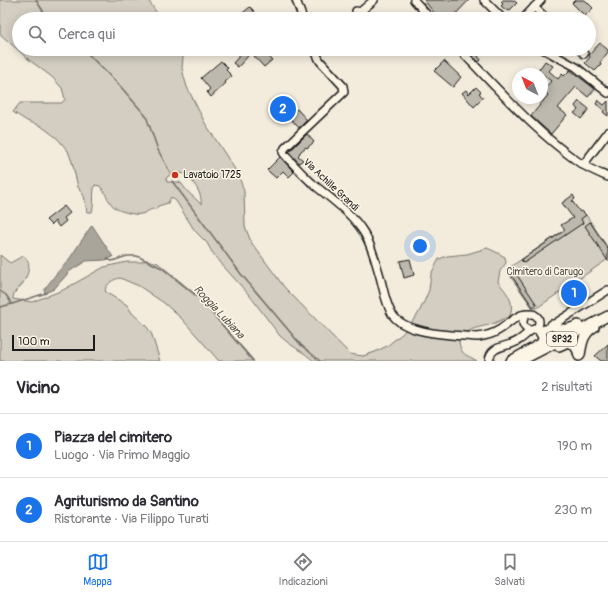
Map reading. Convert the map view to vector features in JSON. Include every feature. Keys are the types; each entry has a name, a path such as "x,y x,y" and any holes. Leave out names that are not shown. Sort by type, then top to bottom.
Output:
{"main road":[{"path":"552,325 562,329 570,329 592,318 606,317"},
{"path":"578,359 586,334 606,317"},
{"name":"SP32","path":"520,361 606,317"},
{"path":"511,361 542,343 543,337 530,329"},
{"path":"529,361 568,342 575,347 578,359"}],"street":[{"path":"296,0 300,12"},
{"path":"356,11 360,12 374,0"},
{"path":"414,0 425,12"},
{"path":"484,0 496,12"},
{"path":"529,12 541,0"},
{"path":"534,7 539,12"},
{"name":"Via Achille Grandi","path":"318,56 320,61 343,86 344,92 285,148 283,152 311,182 340,205 364,234 370,246 390,309 399,323 409,328 425,332 478,337 498,332 518,316 527,314"},
{"path":"466,56 529,121 553,142 583,165 608,177"},
{"path":"556,56 576,67 608,93"},
{"path":"583,165 608,132"},
{"path":"511,323 518,321 530,329 545,329 608,290"},
{"path":"530,329 523,320 527,314 534,314 552,325"},
{"path":"489,361 489,356 495,349 520,340 530,329 539,324 538,317"}],"green space":[{"path":"0,0 148,0 156,12 12,12 12,45 0,34"},
{"path":"25,56 183,56 182,68 187,87 205,123 238,174 244,191 245,226 251,242 285,288 350,354 363,356 375,352 387,346 403,333 418,314 424,302 429,290 431,274 439,259 447,256 467,254 487,248 505,257 506,263 500,271 498,282 511,302 512,306 510,316 492,324 468,331 459,341 463,352 467,356 477,361 314,361 280,336 250,296 212,252 207,243 195,231 176,201 171,197 168,203 158,206 156,209 152,209 141,214 134,214 117,209 113,206 100,186 95,185 92,212 87,212 84,196 78,187 68,151 57,138 41,126 27,121 13,112 20,103 62,103 65,99 62,88 52,77","holes":["174,172 184,174 194,183 199,192 201,204 181,183 167,182 166,178"]},
{"name":"Cimitero di Carugo","path":"586,215 608,248 608,259 534,310 506,270"},
{"path":"0,255 10,263 23,256 26,258 29,265 27,276 16,290 13,299 32,302 63,290 104,267 127,262 140,262 148,260 158,263 200,298 254,361 219,361 182,319 164,303 139,286 120,278 110,282 105,291 127,305 132,313 147,327 152,335 160,361 0,361"}],"shaded area":[{"path":"92,225 113,257 105,260 86,261 70,271 54,289 45,293 44,290 68,261"}],"building":[{"path":"424,0 469,0 458,12 433,12"},
{"path":"503,0 513,0 517,3 510,10 506,10 501,6 503,4 501,2"},
{"path":"575,0 585,0 593,8 589,12 581,12 572,3"},
{"path":"250,7 255,12 244,12"},
{"path":"600,43 608,50 608,52 600,63 601,65 595,71 585,63 590,56 596,56 596,47"},
{"path":"239,56 248,56 238,67 233,63"},
{"path":"254,56 268,56 272,60 264,67"},
{"path":"472,56 478,56 481,60 479,62"},
{"path":"221,61 228,68 226,70 232,76 211,97 207,92 210,89 201,78"},
{"path":"444,61 461,77 453,87 434,71"},
{"path":"545,61 553,66 549,71 558,79 562,74 564,76 570,70 595,89 588,97 576,87 558,108 567,115 551,134 531,116 541,104 548,104 548,85 551,81 548,79 548,68 540,68"},
{"path":"476,87 481,92 479,93 483,98 474,107 462,93 466,90 469,94"},
{"path":"598,100 604,105 608,101 608,116 603,112 604,110 596,104"},
{"path":"579,101 589,109 581,119 574,113 578,110 575,106"},
{"path":"297,109 307,120 299,128 289,117"},
{"path":"307,134 314,142 301,151 298,156 303,160 299,163 289,152"},
{"path":"280,157 294,172 289,177 283,171 276,178 267,170"},
{"path":"573,195 575,199 572,201 580,212 582,211 586,215 581,219 583,223 524,263 521,260 565,230 561,225 573,218 562,203"},
{"path":"64,206 70,213 64,218 66,221 59,227 55,221 51,225 46,220"},
{"path":"590,222 608,249 608,261 585,226"},
{"path":"410,259 414,275 404,278 400,261"},
{"path":"515,272 537,305 533,307 511,275"},
{"path":"608,344 608,361 601,361 595,356"}],"waterway":[{"path":"36,0 44,12"},
{"path":"90,56 120,86 146,116 158,150 171,174"},
{"path":"172,181 241,274 301,345 320,361"},
{"name":"Roggia Lubiana","path":"107,259 112,261 127,256 137,256 162,268 200,299 253,361"},
{"path":"0,291 6,295 12,304"},
{"name":"Roggia Lubiana","path":"0,307 46,293"}],"place":[{"name":"Agriturismo da Santino","path":"283,109"},
{"name":"Lavatoio 1725","path":"175,175"},
{"name":"Piazza del cimitero","path":"574,293"}]}
